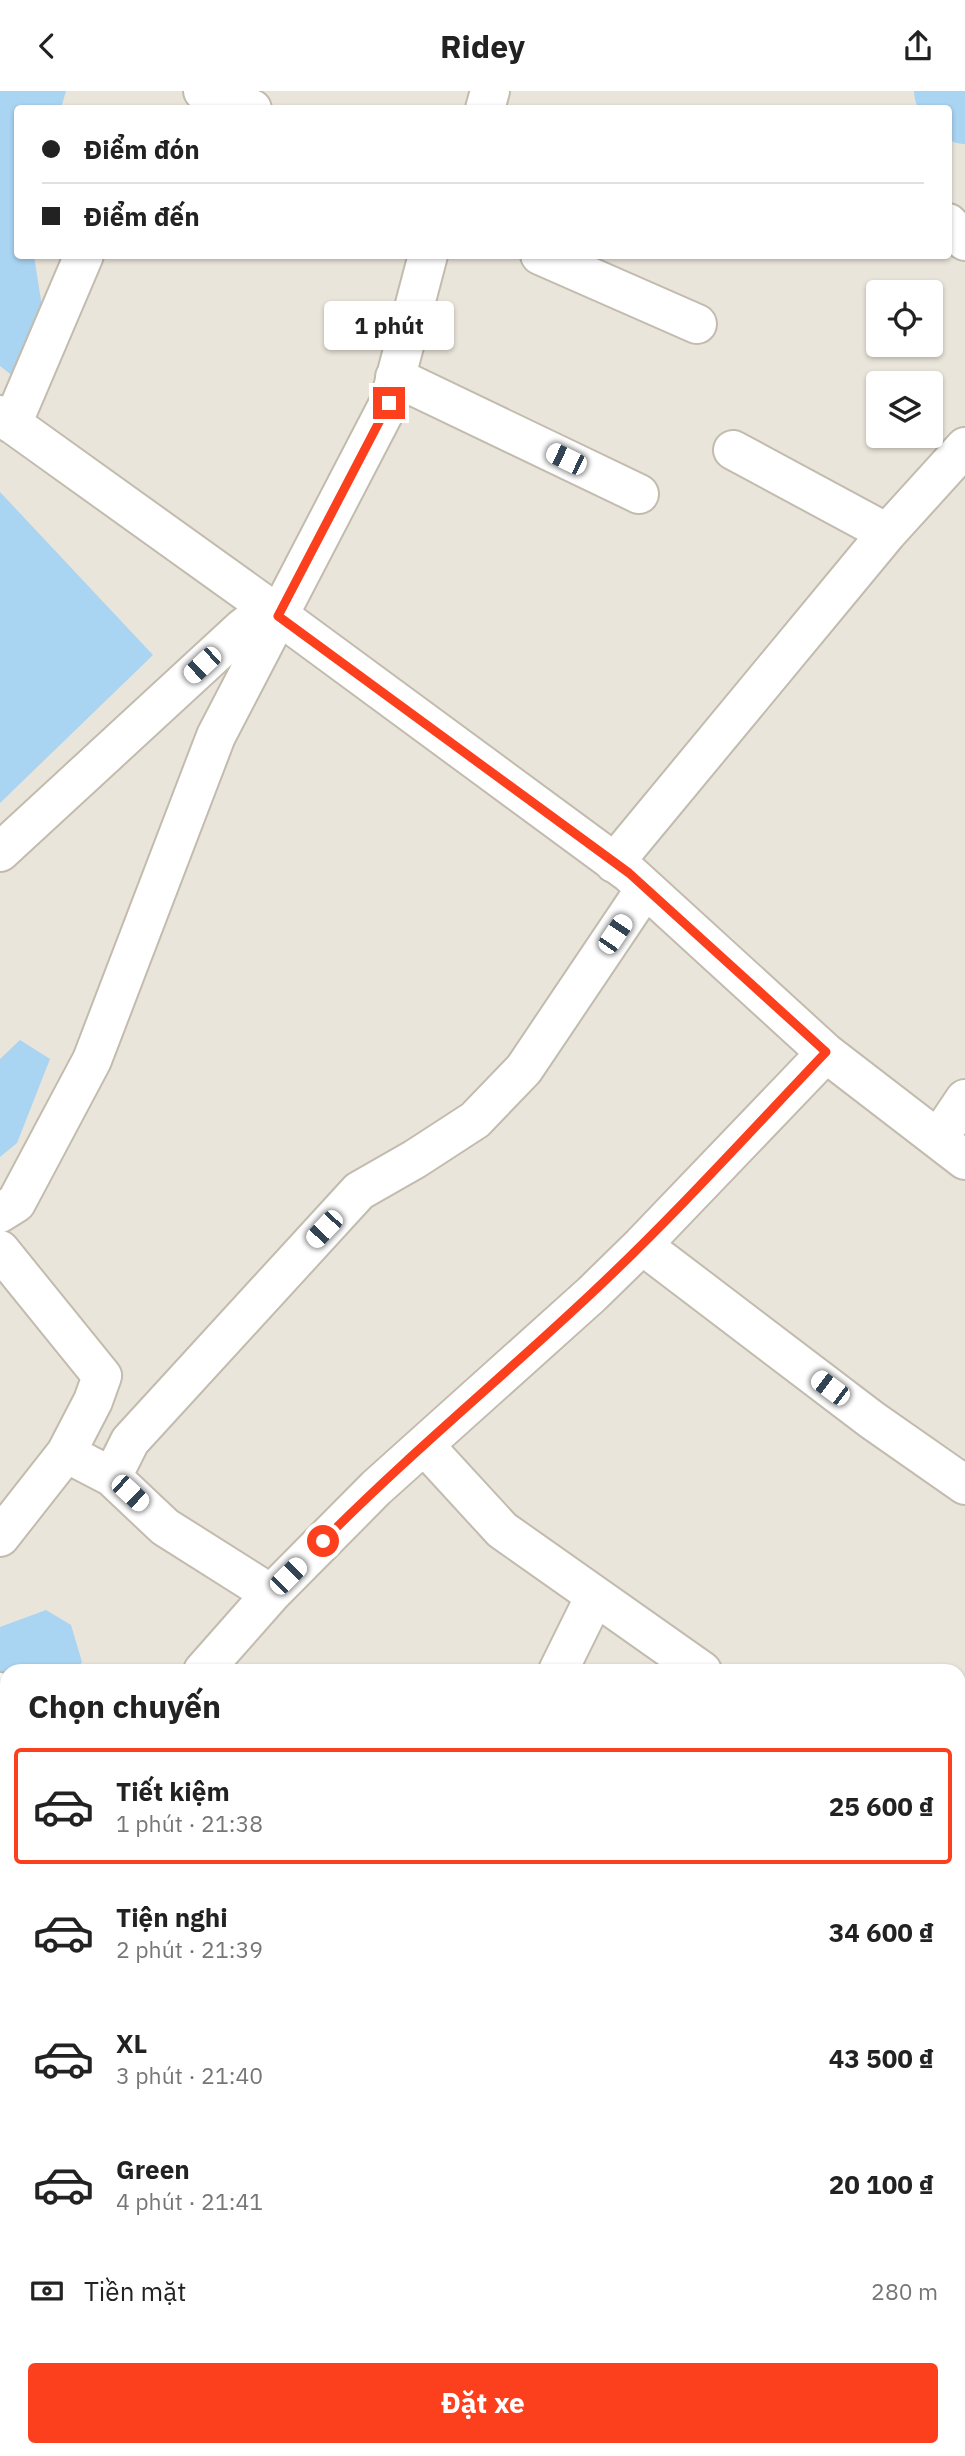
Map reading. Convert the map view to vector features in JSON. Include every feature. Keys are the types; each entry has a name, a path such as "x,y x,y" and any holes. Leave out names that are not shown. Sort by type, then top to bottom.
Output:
{"street":[{"path":"203,91 241,105"},
{"path":"952,227 965,241"},
{"path":"82,259 6,419 274,612 614,863 826,1052 951,1149 965,1099"},
{"path":"0,1213 16,1203 92,1060 216,736 274,612 389,403 427,259"},
{"path":"549,259 697,324"},
{"path":"396,377 639,494"},
{"path":"614,863 887,533 965,447"},
{"path":"733,450 887,533"},
{"path":"0,852 243,628 274,612"},
{"path":"112,1477 130,1441 359,1191 475,1121 524,1069 645,889"},
{"path":"209,1664 271,1594 376,1488 592,1294 826,1052"},
{"path":"642,1245 872,1420 965,1485"},
{"path":"0,1250 102,1376 93,1401 65,1453 0,1537"},
{"path":"424,1445 502,1530 692,1664"},
{"path":"65,1453 112,1477 165,1527 271,1594"},
{"path":"561,1664 594,1596"}],"shaded area":[{"path":"0,91 965,91 965,1664 0,1664"}],"water":[{"path":"0,91 66,91 62,105 14,105 14,259 34,259 43,313 14,377 0,366"},
{"path":"0,492 153,655 0,803"},
{"path":"20,1040 50,1059 17,1143 0,1157 0,1059"},
{"path":"46,1610 71,1625 82,1662 0,1664 0,1627"}],"waterway":[{"path":"950,91 965,108"}],"route":[{"path":"323,1541 376,1488 592,1294 826,1052 629,873 278,616 389,403"}]}
